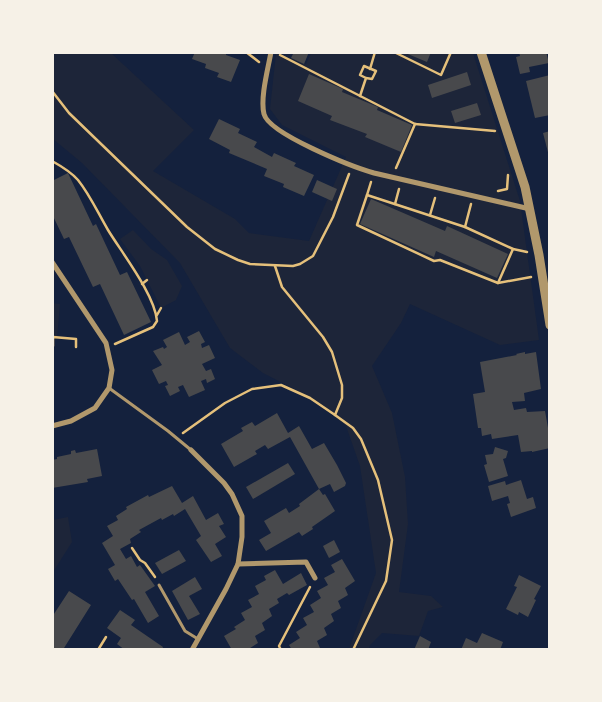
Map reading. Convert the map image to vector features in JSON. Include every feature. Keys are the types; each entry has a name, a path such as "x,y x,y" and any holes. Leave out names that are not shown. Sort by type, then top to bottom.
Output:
{"street":[{"path":"271,52 263,104 266,120 313,149 352,167 530,209"},
{"path":"481,52 525,187 539,255 550,325"},
{"path":"52,262 108,348 112,370 109,388 95,408 71,421 52,426"},
{"path":"191,450 224,483 232,494 242,516 242,537 238,564 192,650"},
{"path":"238,564 306,562 315,578"}],"lane":[{"path":"109,388 191,450"},
{"path":"159,585 185,631 198,640"}],"path":[{"path":"246,52 268,68"},
{"path":"370,69 375,52"},
{"path":"394,52 441,75 451,52"},
{"path":"277,62 279,53 415,124 495,131"},
{"path":"364,66 376,71 372,79 366,78 360,75 364,66"},
{"path":"360,96 366,78"},
{"path":"52,91 69,113 187,227 215,249 250,264 275,266 300,264 314,256 352,167"},
{"path":"492,122 498,138"},
{"path":"395,170 415,124"},
{"path":"52,162 76,178 142,284 157,313 157,322 153,327 108,348"},
{"path":"498,191 507,189 508,169"},
{"path":"395,204 402,180"},
{"path":"430,215 438,188"},
{"path":"539,255 513,249 465,227 367,195 357,224 434,261 440,260 498,283 541,276"},
{"path":"465,227 474,197"},
{"path":"498,283 513,249"},
{"path":"275,266 282,287 323,337 337,364 342,385 342,398 335,415"},
{"path":"142,284 147,280"},
{"path":"157,316 161,308"},
{"path":"53,346 53,337 76,339 76,347"},
{"path":"176,438 225,402 252,389 281,385 310,398 353,428 361,439 378,480 392,540 386,581 353,650"},
{"path":"132,548 140,560 152,572 159,585"},
{"path":"281,650 279,646 315,578"},
{"path":"98,650 106,637"}],"shaded area":[{"path":"52,53 111,53 194,130 153,171 235,219 249,233 309,241 346,157 282,125 270,109 276,53 306,64 311,53 473,53 520,201 539,340 500,345 410,304 401,323 372,366 392,413 405,477 408,524 399,592 431,596 443,607 428,611 419,636 382,633 370,645 369,649 349,649 376,573 360,466 346,426 312,398 263,373 230,348 180,263 82,163 53,139"},
{"path":"133,230 151,249 167,260 182,286 176,300 161,308 140,266 120,239"},
{"path":"52,303 60,304 57,339 53,339"},
{"path":"68,517 72,542 53,572 53,520"}],"building":[{"path":"195,52 226,52 226,55 240,60 231,82 217,77 219,73 205,68 206,64 192,59"},
{"path":"294,52 309,52 304,64 291,58"},
{"path":"403,52 431,52 427,62"},
{"path":"519,52 546,52 549,63 529,67 530,72 520,74 516,57 520,56"},
{"path":"467,72 471,85 432,98 428,85"},
{"path":"309,74 343,89 342,92 378,107 377,110 412,125 401,152 365,137 367,134 330,120 332,116 298,101"},
{"path":"550,75 550,115 535,118 526,81"},
{"path":"477,103 481,115 455,123 451,111"},
{"path":"219,119 240,129 238,133 257,142 254,147 272,157 274,153 296,163 294,166 314,175 304,196 283,187 284,184 264,176 267,169 229,153 230,150 209,139"},
{"path":"550,131 550,156 549,156 543,133"},
{"path":"68,173 93,226 96,224 120,275 127,272 151,322 124,335 100,284 93,287 69,237 64,239 52,214 52,181"},
{"path":"317,180 337,189 332,201 312,192"},
{"path":"371,199 445,231 447,226 508,254 497,278 436,251 434,257 360,224"},
{"path":"199,331 205,342 201,344 202,348 209,345 215,358 202,364 206,371 211,369 215,379 207,383 206,379 201,381 205,390 189,397 183,385 178,387 180,391 170,396 165,386 168,385 166,381 159,384 152,370 162,365 153,351 167,347 163,340 179,332 185,345 190,342 187,337"},
{"path":"525,352 525,354 536,352 541,389 524,393 525,401 512,402 514,410 526,408 527,412 545,411 550,439 550,448 532,452 521,452 518,435 492,439 491,434 482,436 481,428 478,428 473,394 485,392 480,362"},
{"path":"277,413 288,433 299,426 312,449 324,443 346,483 345,486 334,492 330,484 319,489 290,437 268,449 265,445 255,451 257,454 234,467 221,444 243,431 241,428 252,422 255,426"},
{"path":"495,447 508,451 506,458 503,459 508,476 489,482 484,465 487,464 485,455 493,454"},
{"path":"97,449 102,476 87,479 88,482 52,488 52,460 71,454 71,451 75,450 76,453"},
{"path":"288,463 295,474 253,499 246,487"},
{"path":"521,480 527,499 533,497 536,508 511,517 507,504 510,503 508,496 492,501 488,486 505,481 506,485"},
{"path":"172,486 182,503 193,496 206,520 218,513 224,524 219,526 226,537 215,544 222,556 211,562 196,540 201,536 185,509 174,516 173,514 162,520 161,518 139,530 141,532 130,539 131,543 120,549 126,559 131,556 137,567 140,565 155,586 145,592 159,616 148,623 134,599 132,600 118,579 115,581 108,569 115,565 102,543 113,536 107,526 118,520 116,516 127,509 126,507 148,495 149,497"},
{"path":"319,489 323,495 325,494 335,511 302,536 299,532 266,551 259,540 271,533 264,521 286,508 289,513"},
{"path":"334,540 340,552 329,558 323,546"},
{"path":"179,550 186,561 162,574 155,563"},
{"path":"342,559 355,581 345,588 348,595 338,601 341,608 331,614 334,621 324,628 327,635 317,641 320,648 292,650 289,645 300,638 296,632 307,625 303,618 314,612 310,605 321,598 317,591 328,585 324,578 335,572 331,565"},
{"path":"275,570 283,584 301,573 307,585 277,599 279,603 269,609 272,616 262,623 265,630 255,636 258,643 247,650 232,650 224,636 236,629 234,627 245,620 241,613 252,607 248,600 259,594 255,586 266,580 264,576"},
{"path":"519,575 541,586 528,617 519,612 518,615 506,609 517,587 514,586"},
{"path":"195,577 202,589 189,596 200,614 188,620 172,591"},
{"path":"69,591 91,605 64,648 65,650 52,650 52,617"},
{"path":"120,610 135,620 131,625 163,647 162,650 125,650 117,644 121,638 107,628"},
{"path":"482,633 503,642 500,650 461,650 466,638 477,643"},
{"path":"420,636 431,642 428,650 414,650"}]}
